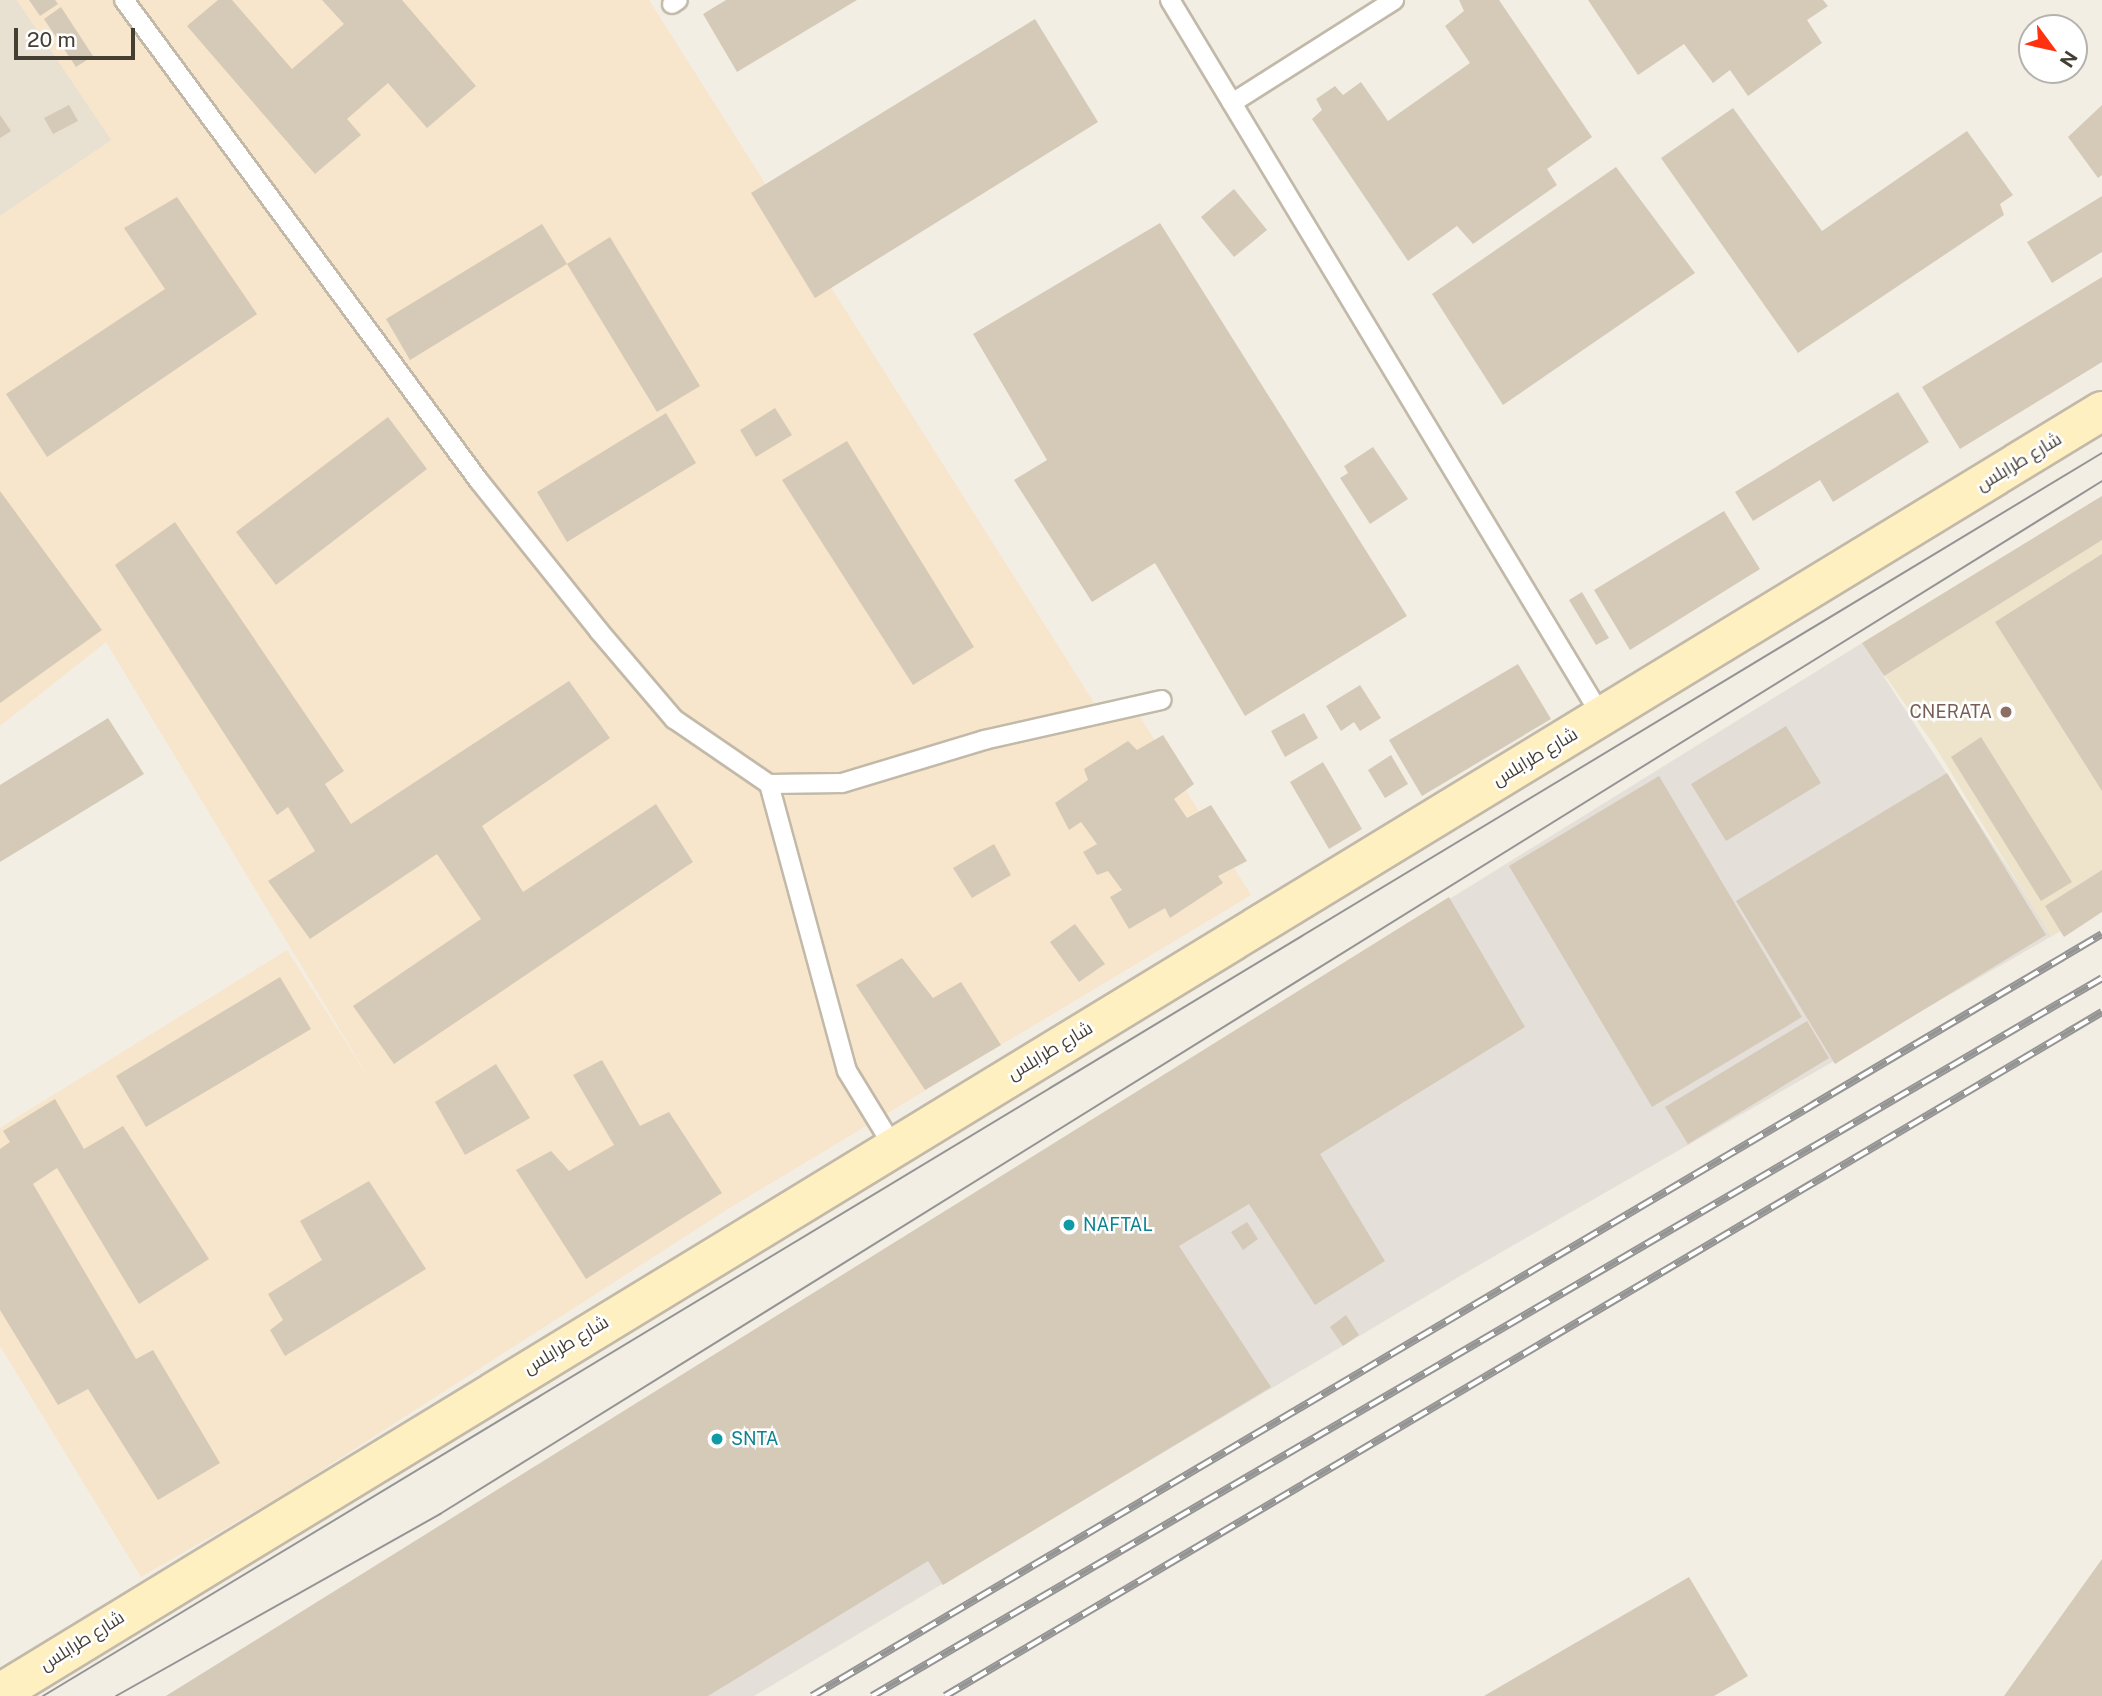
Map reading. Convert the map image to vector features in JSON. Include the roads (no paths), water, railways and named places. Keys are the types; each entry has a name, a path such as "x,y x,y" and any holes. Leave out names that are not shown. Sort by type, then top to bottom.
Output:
{"main road":[{"name":"شارع طرابلس","path":"0,1693 2102,411"}],"lane":[{"path":"124,0 479,481 599,631 674,719 769,784 842,783 984,740 1163,700"},
{"path":"1170,0 1602,717"},
{"path":"1232,103 1394,0"},
{"path":"769,784 847,1071 893,1146"}],"tram line":[{"path":"43,1696 2102,453"},
{"path":"116,1696 440,1514 2102,481"}],"railway":[{"path":"812,1696 2102,934"},
{"path":"872,1696 2102,978"},
{"path":"945,1696 2102,1012"}],"place":[{"name":"CNERATA","path":"2006,712"},
{"name":"NAFTAL","path":"1069,1225"},
{"name":"SNTA","path":"717,1439"}]}
